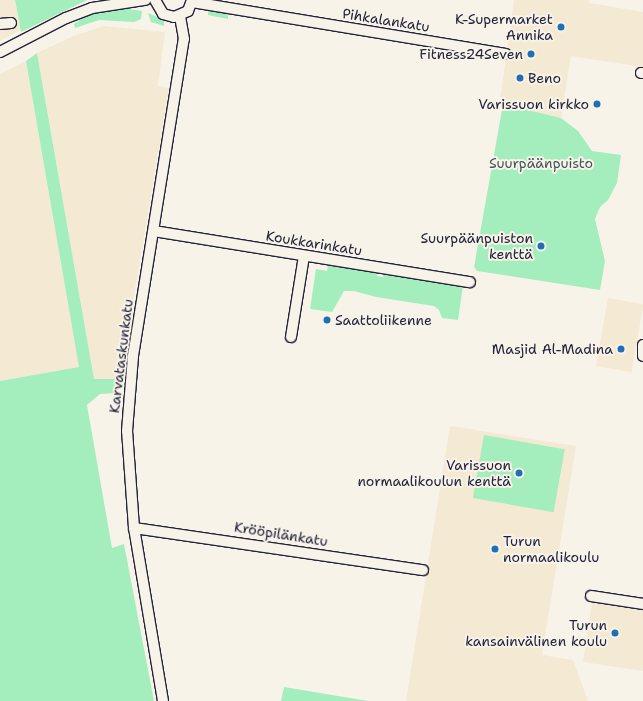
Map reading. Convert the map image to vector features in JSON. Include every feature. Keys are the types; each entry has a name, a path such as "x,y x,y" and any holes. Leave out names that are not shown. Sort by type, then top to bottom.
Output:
{"street":[{"path":"0,52 66,18 92,8 145,0"},
{"path":"155,0 163,14 180,16 188,11 192,1"},
{"name":"Pihkalankatu","path":"192,1 506,54"},
{"name":"Karvataskunkatu","path":"163,701 134,528 128,476 128,412 133,356 184,40 180,16"},
{"path":"0,24 11,23"},
{"name":"Koukkarinkatu","path":"154,231 470,282"},
{"path":"291,337 304,256"},
{"path":"643,345 643,356"},
{"name":"Krööpilänkatu","path":"134,528 423,570"},
{"path":"591,596 643,604"}],"shaded area":[{"path":"0,0 15,0 20,30 0,41"},
{"path":"514,0 589,0 589,3 643,12 643,67 571,56 561,118 503,104 499,108"},
{"path":"104,26 165,32 158,86 169,88 120,379 94,379 37,53 76,35"},
{"path":"26,61 79,367 0,381 0,74"},
{"path":"608,298 643,304 631,372 596,366"},
{"name":"Turun normaalikoulu","path":"450,426 576,446 542,655 573,660 588,701 406,701"},
{"name":"Turun kansainvälinen koulu","path":"591,596 643,604 643,671 583,662 592,603"}],"green space":[{"path":"15,0 87,0 21,32"},
{"path":"128,9 142,11 141,19 134,22 99,20 75,28 74,24 86,16 109,10"},
{"path":"208,11 228,14 228,19 208,15"},
{"path":"148,13 164,20 164,26 151,22"},
{"path":"37,53 94,379 120,379 117,393 100,394 87,405 112,548 124,544 154,701 0,701 0,381 79,367 26,61"},
{"name":"Suurpäänpuisto","path":"503,104 561,118 578,131 592,151 621,155 617,183 608,200 600,207 595,219 605,261 600,290 477,271 474,267"},
{"path":"328,265 377,272 377,276 383,277 384,274 463,286 458,320 442,318 439,310 434,306 376,297 354,291 344,291 332,312 310,309 316,269 327,271"},
{"name":"Varissuon normaalikoulun kenttä","path":"484,435 565,449 554,512 473,498"},
{"path":"284,687 368,701 281,701"}],"place":[{"name":"K-Supermarket Annika","path":"561,27"},
{"name":"Fitness24Seven","path":"531,54"},
{"name":"Beno","path":"520,78"},
{"name":"Varissuon kirkko","path":"597,104"},
{"name":"Suurpäänpuiston kenttä","path":"541,246"},
{"name":"Saattoliikenne","path":"327,320"},
{"name":"Masjid Al-Madina","path":"621,349"},
{"name":"Varissuon normaalikoulun kenttä","path":"519,473"},
{"name":"Turun normaalikoulu","path":"495,549"},
{"name":"Turun kansainvälinen koulu","path":"615,633"}]}
